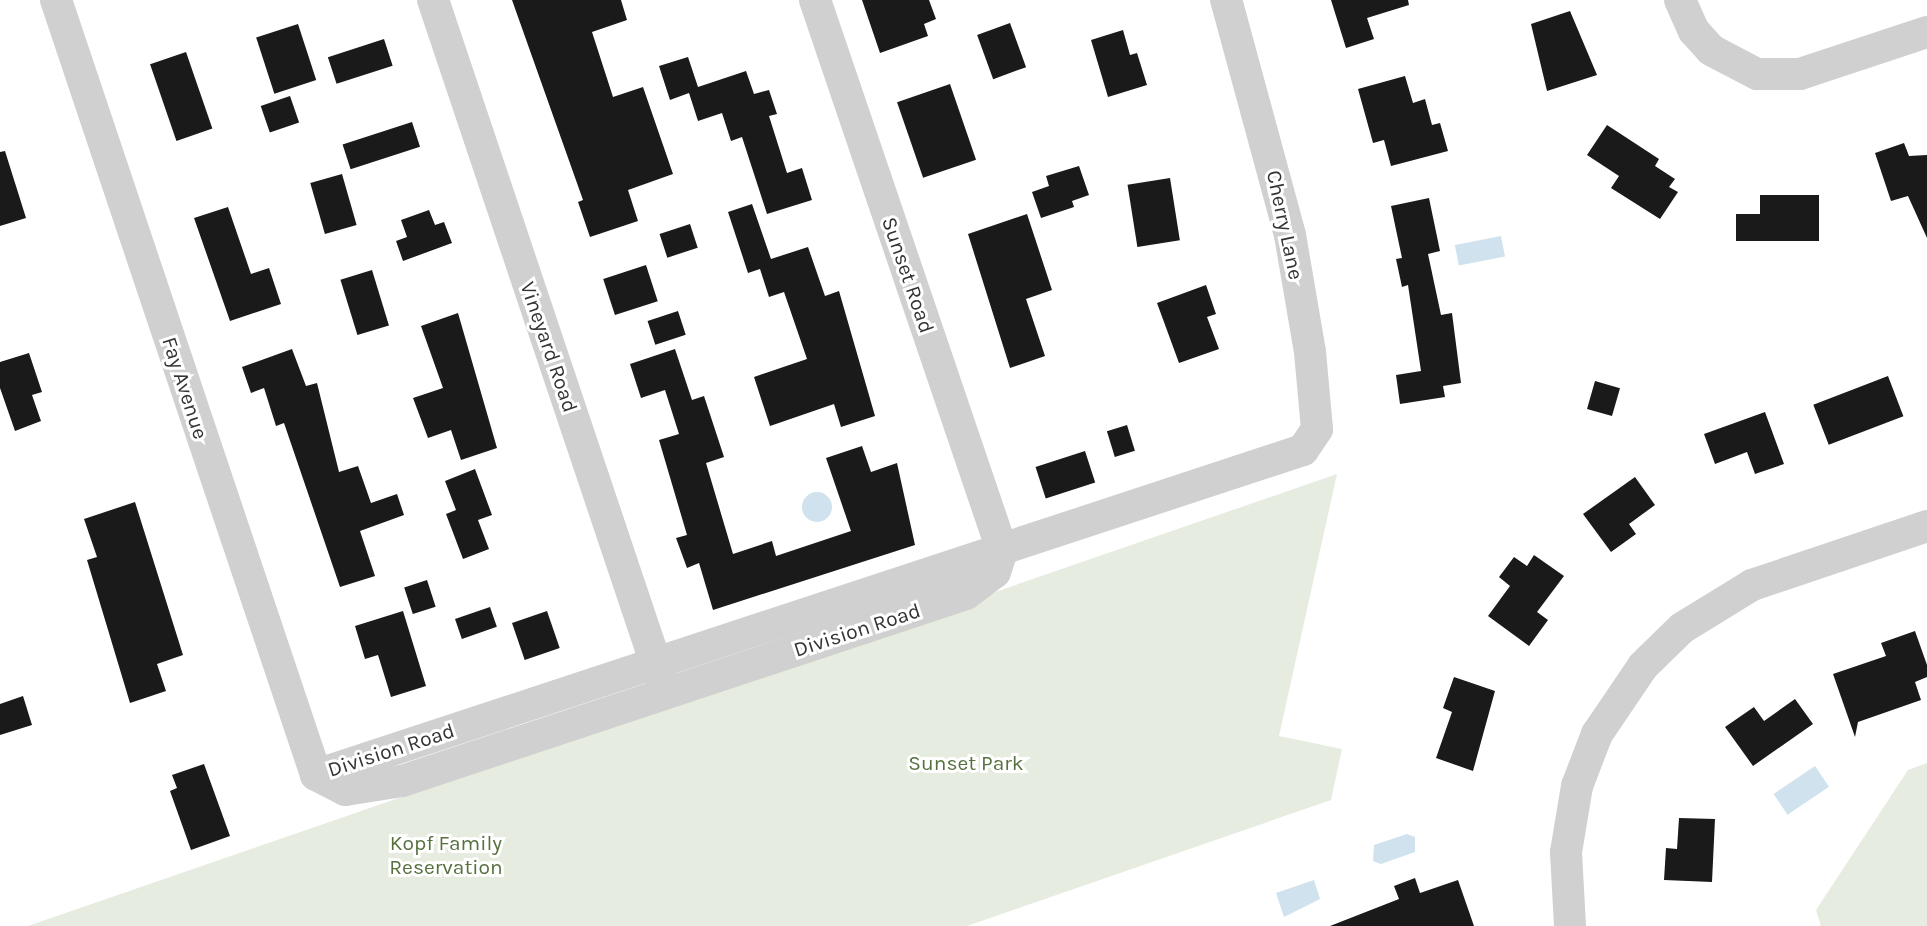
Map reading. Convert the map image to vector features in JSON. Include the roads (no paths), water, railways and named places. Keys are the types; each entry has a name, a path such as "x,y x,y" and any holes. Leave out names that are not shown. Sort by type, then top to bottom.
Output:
{"street":[{"name":"Fay Avenue","path":"56,0 316,775"},
{"name":"Vineyard Road","path":"433,0 666,693"},
{"name":"Sunset Road","path":"815,0 1002,550"},
{"name":"Cherry Lane","path":"1226,0 1290,235 1311,352 1317,429 1303,450"},
{"path":"1680,0 1694,31 1711,51 1757,74 1800,74 1927,32"},
{"name":"Division Road","path":"316,775 1303,450"},
{"path":"1570,926 1566,852 1572,803 1597,734 1643,666 1682,628 1752,585 1927,525"},
{"name":"Division Road","path":"316,775 345,790 402,781 966,594 995,572 1002,550"}],"water":[{"path":"1501,236 1505,257 1459,266 1455,245"},
{"path":"817,492 828,496 832,507 828,518 817,522 806,518 802,507 806,496"},
{"path":"1815,766 1829,787 1788,815 1774,794"},
{"path":"1407,834 1415,837 1415,852 1381,864 1373,861 1374,845"},
{"path":"1314,880 1320,899 1284,917 1276,893"}],"park label":[{"name":"Sunset Park","path":"966,763"},
{"name":"Kopf Family Reservation","path":"446,855"}]}
